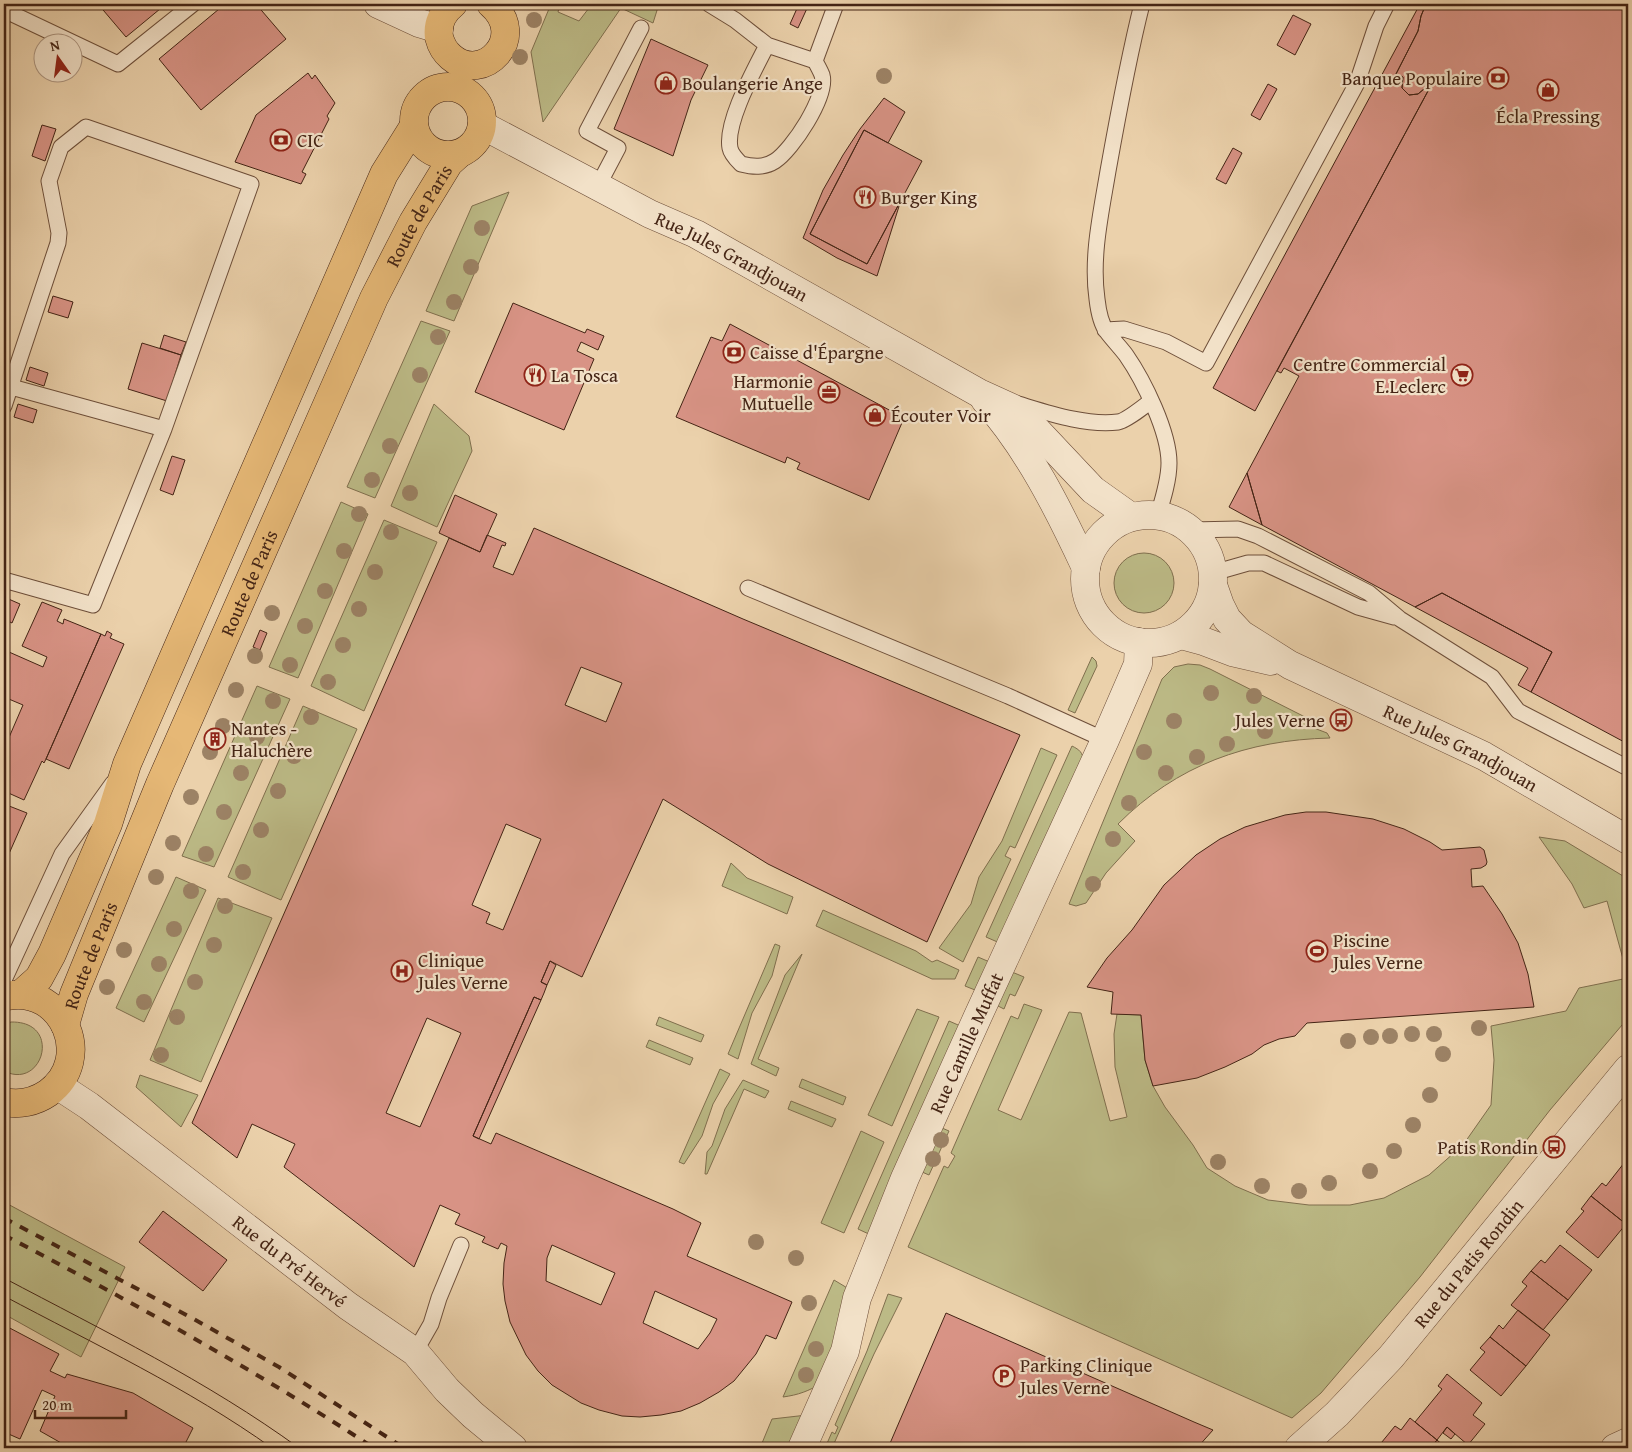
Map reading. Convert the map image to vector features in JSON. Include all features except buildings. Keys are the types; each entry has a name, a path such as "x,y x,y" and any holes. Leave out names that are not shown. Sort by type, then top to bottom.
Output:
{"main road":[{"path":"453,4 443,16 421,100 414,115 414,126 418,138 433,152 446,156 459,154 472,146 477,140 489,74 494,57 505,39 506,33 501,9"},
{"path":"439,35 446,52 455,60 466,64 484,63 494,57"},
{"path":"421,100 433,90 455,87 469,93 475,99 482,119"},
{"name":"Route de Paris","path":"9,990 39,978 52,954 108,824 127,764 384,174 414,126"},
{"name":"Route de Paris","path":"65,1025 74,994 160,784 374,298 412,222 449,163 459,154"},
{"path":"8,1106 35,1100 57,1085 64,1075 71,1056 71,1043 65,1025 57,1013 47,1004 34,997 9,990"}],"street":[{"path":"378,4 419,23 439,35"},
{"name":"Rue Jules Grandjouan","path":"482,119 650,214 696,234 979,394 1012,408 1028,421 1093,490 1145,516"},
{"name":"Rue Jules Grandjouan","path":"979,394 997,414 1018,443 1059,512 1086,568"},
{"path":"1145,516 1170,518 1191,530 1206,549 1211,561 1213,579 1211,597 1207,608 1191,627 1181,634 1158,643 1131,640 1118,635 1106,627 1090,604 1086,590 1087,561 1094,546 1104,533 1117,523 1145,516"},
{"name":"Rue Jules Grandjouan","path":"1213,579 1220,605 1228,619 1241,634 1290,664 1484,756 1628,840"},
{"name":"Rue Jules Grandjouan","path":"1181,634 1232,652 1290,664"},
{"name":"Rue Camille Muffat","path":"802,1448 845,1351 857,1298 905,1178 1105,740 1138,664 1140,642"},
{"name":"Rue du Patis Rondin","path":"1299,1448 1337,1414 1391,1356 1628,1069"},
{"name":"Rue du Pré Hervé","path":"57,1085 89,1106 348,1306 416,1352 447,1390 473,1415 513,1448"},
{"path":"1615,1448 1628,1442"}],"lane":[{"path":"4,10 118,64 193,4"},
{"path":"709,4 735,20 767,45 815,61"},
{"path":"767,45 735,114 729,134 730,150 741,164 758,168 775,161 791,144 806,124 821,94 822,76 815,61 836,4"},
{"path":"1142,4 1122,90 1101,212 1094,266 1097,300 1105,330 1126,355 1151,401 1168,449 1169,466 1164,494 1145,516"},
{"path":"1105,330 1124,329 1166,342 1206,364 1357,83 1376,26 1387,4"},
{"path":"598,186 618,148 587,131 641,28"},
{"path":"4,406 7,386 58,243 49,181 61,147 86,127 251,184 164,429 93,605 4,580"},
{"path":"7,386 164,429"},
{"path":"979,394 1064,418 1120,422 1151,401"},
{"path":"1191,530 1238,529 1258,536 1369,593 1400,619 1492,677 1518,711 1628,768"},
{"path":"1213,579 1248,563 1264,563 1358,607 1400,619"},
{"path":"748,588 1008,696 1105,740"},
{"path":"416,1352 431,1324 438,1298 461,1245"}],"shaded area":[{"path":"551,4 560,4 558,12 579,21 592,4 659,4 653,23 621,8 543,122 531,52"},
{"path":"509,192 454,321 426,311 472,206"},
{"path":"421,321 450,331 375,498 347,487"},
{"path":"434,404 469,436 472,451 437,527 391,506"},
{"path":"341,502 368,514 298,678 269,667"},
{"path":"384,520 437,542 364,711 311,686"},
{"path":"1144,553 1161,558 1169,566 1174,583 1169,600 1161,608 1144,613 1127,608 1119,600 1114,583 1119,566 1127,558"},
{"path":"1092,657 1096,661 1097,666 1075,713 1068,710"},
{"path":"1188,664 1200,665 1210,669 1309,719 1306,725 1327,733 1330,738 1270,744 1242,751 1189,771 1164,786 1141,803 1118,824 1135,841 1106,873 1086,903 1076,906 1069,904 1162,679 1174,667"},
{"path":"257,686 290,699 214,867 182,856"},
{"path":"303,706 357,729 281,900 228,877"},
{"path":"1072,746 1080,752 1084,761 1002,944 986,937"},
{"path":"1041,748 1057,755 1015,848 1010,846 1005,856 1011,859 963,962 939,948 971,904 979,877 1002,841"},
{"path":"1539,837 1565,841 1628,879 1628,977 1607,901 1584,908 1572,884"},
{"path":"731,863 747,878 793,897 787,914 722,886"},
{"path":"176,877 206,890 144,1022 116,1008"},
{"path":"218,898 272,918 201,1082 150,1060"},
{"path":"823,910 916,951 932,962 937,960 959,970 955,979 932,979 816,926"},
{"path":"775,944 780,946 772,976 752,1013 738,1059 728,1054"},
{"path":"802,954 758,1059 779,1068 776,1076 751,1064 785,975"},
{"path":"978,957 992,963 980,992 965,986"},
{"path":"1012,972 1024,977 1015,996 1010,994 1004,1009 996,1005"},
{"path":"1628,978 1628,1018 1550,1110 1420,1277 1321,1393 1292,1418 908,1247 944,1166 948,1168 955,1156 951,1153 1011,1016 1018,1019 1024,1004 1042,1010 998,1110 1021,1120 1069,1012 1081,1013 1110,1121 1127,1117 1115,1067 1114,1034 1117,1014 1141,1015 1145,1060 1153,1086 1165,1107 1193,1145 1207,1168 1235,1186 1268,1200 1309,1205 1350,1205 1384,1198 1429,1175 1463,1145 1491,1105 1494,1060 1491,1026 1566,1011 1579,988"},
{"path":"917,1009 939,1017 892,1126 868,1115"},
{"path":"659,1017 704,1035 701,1042 656,1025"},
{"path":"949,1021 965,1028 873,1236 858,1229"},
{"path":"11,1022 27,1025 37,1032 42,1042 42,1054 37,1064 29,1072 18,1075 4,1071 4,1025"},
{"path":"649,1040 693,1058 690,1065 646,1047"},
{"path":"720,1069 730,1074 713,1104 702,1136 684,1164 679,1162"},
{"path":"140,1075 198,1095 181,1127 136,1087"},
{"path":"802,1079 846,1097 843,1105 799,1087"},
{"path":"743,1080 769,1091 765,1098 744,1089 707,1174 705,1174 707,1152 712,1146 725,1109"},
{"path":"791,1101 836,1119 832,1127 788,1109"},
{"path":"942,1128 949,1131 929,1175 922,1172"},
{"path":"861,1131 884,1142 844,1233 821,1223"},
{"path":"4,1202 125,1267 81,1357 4,1314"},
{"path":"834,1280 849,1289 822,1383 803,1392 783,1397"},
{"path":"888,1294 902,1298 874,1354 832,1448 825,1448 832,1432 835,1434 838,1427 835,1425 867,1351"},
{"path":"807,1415 792,1448 760,1448 772,1419"}],"tram line":[{"path":"4,1278 117,1337 192,1379 299,1448"},
{"path":"4,1296 174,1386 272,1448"}],"railway":[{"path":"4,1218 192,1318 279,1367 404,1448"},
{"path":"4,1235 192,1337 284,1391 374,1448"}],"place":[{"name":"Banque Populaire","path":"1498,78"},
{"name":"Boulangerie Ange","path":"666,83"},
{"name":"Écla Pressing","path":"1548,90"},
{"name":"CIC","path":"281,140"},
{"name":"Burger King","path":"865,197"},
{"name":"Caisse d'Épargne","path":"734,352"},
{"name":"La Tosca","path":"535,375"},
{"name":"Centre Commercial E.Leclerc","path":"1462,375"},
{"name":"Harmonie Mutuelle","path":"829,392"},
{"name":"Écouter Voir","path":"875,415"},
{"name":"Jules Verne","path":"1341,720"},
{"name":"Nantes - Haluchère","path":"215,739"},
{"name":"Piscine Jules Verne","path":"1317,951"},
{"name":"Clinique Jules Verne","path":"402,971"},
{"name":"Patis Rondin","path":"1554,1147"},
{"name":"Parking Clinique Jules Verne","path":"1004,1376"}]}
